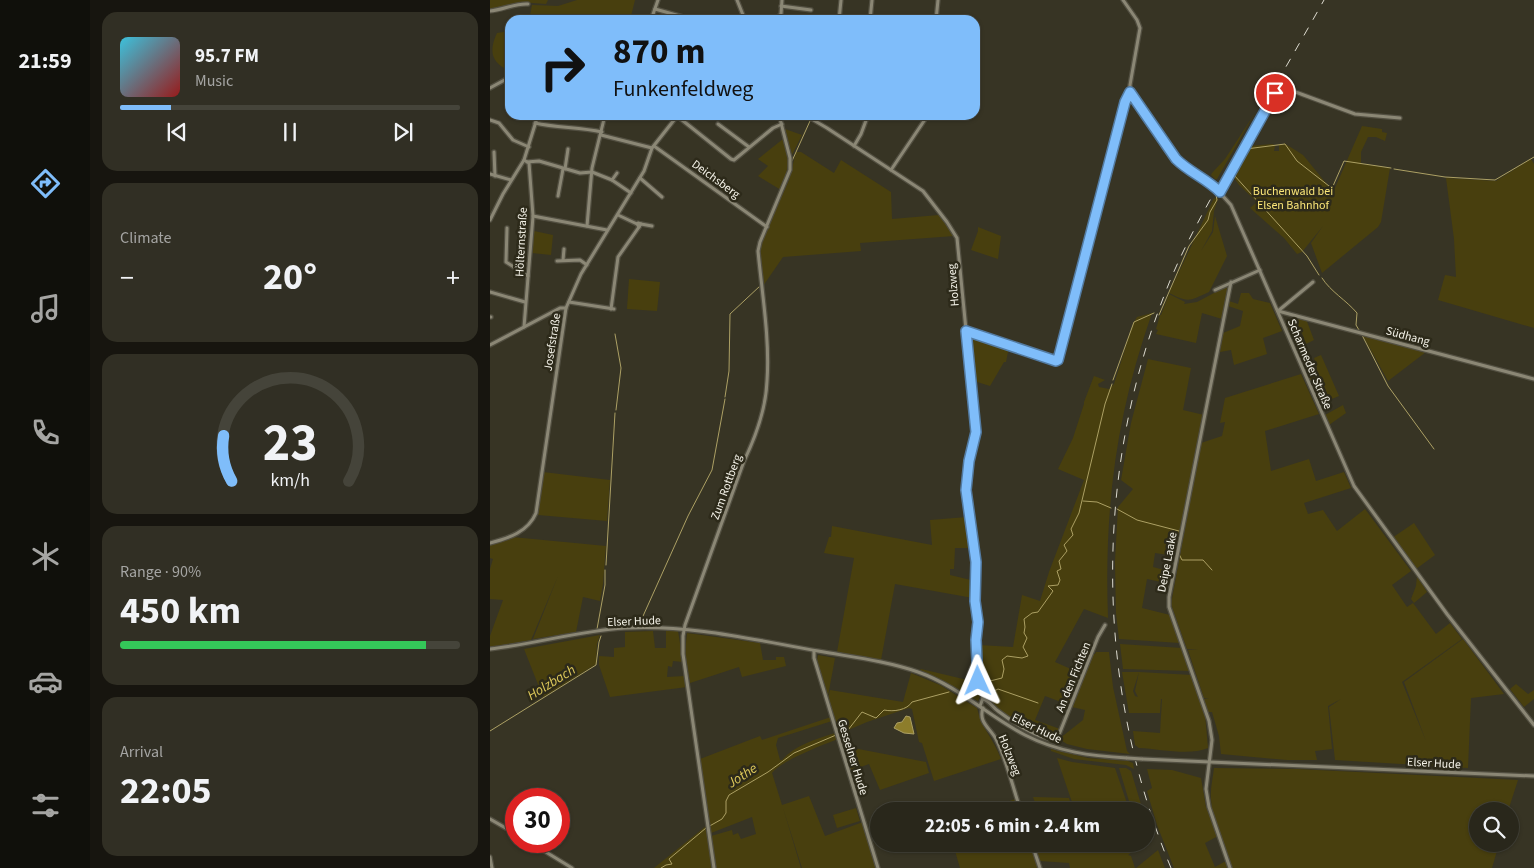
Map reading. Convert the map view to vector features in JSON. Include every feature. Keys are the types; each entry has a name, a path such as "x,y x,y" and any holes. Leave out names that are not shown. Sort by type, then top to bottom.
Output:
{"street":[{"path":"653,15 658,0"},
{"path":"737,0 744,15"},
{"path":"780,15 782,0"},
{"path":"840,15 841,0"},
{"path":"870,15 872,0"},
{"path":"936,15 938,0"},
{"path":"966,331 1056,361 1058,360 1122,111 1130,92 1140,28 1124,0"},
{"path":"490,11 503,10 522,3 528,4"},
{"path":"781,6 811,10"},
{"path":"655,8 678,15"},
{"path":"490,88 505,80"},
{"path":"1220,192 1275,93 1282,87 1355,114 1400,118"},
{"name":"Scharmeder Straße","path":"1130,92 1176,159 1183,166 1210,182 1220,192 1236,216 1357,492 1447,614 1534,725"},
{"path":"490,120 499,123 512,140 529,147"},
{"path":"490,220 503,194 526,161 536,120"},
{"path":"586,226 592,172 604,120"},
{"name":"Josefstraße","path":"490,543 509,538 525,529 530,525 536,513 568,302 587,264 640,178 653,147 673,120"},
{"path":"683,120 734,160 773,128 782,124"},
{"name":"Zum Rottberg","path":"714,868 683,654 684,629 744,461 755,437 764,403 767,382 767,355 758,251 790,170 790,158 781,120"},
{"name":"Holzweg","path":"813,120 926,194 956,236 976,432 969,461 966,490 976,562 975,601 978,622 976,640 978,681 983,699"},
{"path":"854,146 866,120"},
{"path":"891,170 925,120"},
{"path":"535,123 550,127 573,127 653,147"},
{"path":"718,124 749,147"},
{"name":"Deichsberg","path":"653,147 767,226"},
{"path":"558,196 568,149"},
{"path":"494,152 495,176"},
{"path":"526,161 539,161 580,173 592,172 612,180 631,193"},
{"name":"Hölternstraße","path":"524,327 533,216 529,164 526,161"},
{"path":"612,180 616,173"},
{"path":"490,174 512,180"},
{"path":"640,178 662,198"},
{"path":"618,215 639,225 652,226"},
{"path":"533,216 608,230"},
{"path":"568,302 613,309 618,257 639,225"},
{"path":"507,228 506,262 528,276"},
{"path":"563,260 564,249"},
{"path":"557,260 580,260 587,264"},
{"path":"1215,290 1260,270"},
{"name":"Deipe Laake","path":"1230,868 1209,807 1206,788 1212,740 1209,722 1169,607 1168,597 1231,282"},
{"path":"1278,311 1313,282"},
{"path":"490,292 525,302"},
{"path":"490,345 560,308 566,308"},
{"name":"Südhang","path":"1278,311 1534,379"},
{"name":"An den Fichten","path":"983,699 1016,723 1055,740 1058,737 1098,637 1105,625"},
{"name":"Elser Hude","path":"490,649 624,628 684,629 814,650 916,671 947,685 1024,734 1051,746 1088,755 1534,776"},
{"name":"Gesselner Hude","path":"814,650 814,658 878,868"},
{"path":"982,707 983,699"},
{"name":"Holzweg","path":"982,707 982,721 999,746 1018,802"},
{"path":"490,818 505,827"},
{"path":"1035,852 1040,868"},
{"path":"548,853 572,868"},
{"path":"490,857 492,868"}],"green space":[{"path":"490,0 548,0 546,4 520,2 490,10"},
{"path":"577,0 635,0 631,15 530,15 532,5 558,6"},
{"path":"505,32 505,68 496,61 492,49 497,33"},
{"path":"1255,113 1217,179 1215,179 1211,175 1212,173 1225,159"},
{"name":"Buchenwald bei Elsen Bahnhof","path":"1362,126 1382,129 1382,132 1387,133 1385,141 1376,137 1368,137 1361,152 1361,164 1390,168 1381,222 1378,227 1322,273 1311,243 1323,226 1302,252 1297,254 1284,238 1250,208 1257,202 1239,185 1232,175 1249,146 1273,144 1275,146 1274,151 1279,151 1279,145 1284,145 1284,143 1303,155 1330,188 1335,188"},
{"path":"785,129 802,135 792,155"},
{"path":"783,139 789,163 781,190 758,176 768,166 758,159"},
{"path":"796,152 801,152 834,173 841,160 891,192 892,219 939,215 954,236 860,243 861,251 783,257 763,286 761,243 789,180"},
{"path":"1531,159 1534,164 1534,328 1438,300 1445,275 1456,277 1454,239 1446,178 1496,181"},
{"path":"1214,198 1218,199 1214,211 1212,231 1201,251 1213,232 1215,216 1227,256 1209,292 1189,300 1181,298 1169,293"},
{"path":"978,227 1001,236 998,259 971,250"},
{"path":"534,231 553,235 551,255 532,253"},
{"path":"629,279 660,282 657,311 627,309"},
{"path":"1229,285 1222,319 1202,313 1196,343 1156,334 1160,315 1169,294 1185,302 1184,304 1197,302"},
{"path":"1241,293 1249,293 1253,299 1270,303 1282,331 1263,338 1267,354 1234,365 1231,350 1220,352 1223,333 1240,326 1243,311 1228,306 1229,301 1238,304"},
{"path":"1152,313 1129,388 1115,463 1108,539 1108,618 1084,609 1055,662 1082,674 1069,705 1045,696 1035,720 1060,729 1057,736 1052,738 1015,720 989,702 982,690 979,645 1013,647 1022,595 1040,601 1084,480 1058,469 1073,438 1094,376 1105,380 1098,384 1099,387 1109,389 1114,384 1133,324 1137,317"},
{"path":"1295,317 1306,319 1314,340 1306,344 1302,333 1291,338 1287,329 1297,325"},
{"path":"970,334 1009,347 1006,362 1004,362 990,386 974,381"},
{"path":"1362,334 1426,352 1388,381"},
{"path":"1321,355 1339,396 1320,404 1306,372 1317,368 1314,358"},
{"path":"1148,359 1191,368 1183,410 1204,415 1175,556 1155,553 1153,567 1168,571 1166,583 1147,579 1142,608 1170,615 1180,643 1119,639 1116,613 1115,562 1118,507 1133,489 1121,480 1131,423"},
{"path":"1301,374 1319,414 1265,431 1271,471 1309,459 1316,481 1344,472 1351,488 1304,503 1308,514 1323,510 1337,531 1365,509 1411,571 1392,585 1407,607 1413,603 1436,634 1450,623 1462,639 1402,682 1426,741 1404,682 1463,639 1504,694 1471,698 1468,768 1335,760 1329,707 1341,699 1328,706 1332,749 1315,751 1317,760 1287,760 1221,754 1219,736 1212,712 1208,712 1204,699 1209,699 1204,698 1188,650 1198,650 1187,649 1171,604 1201,443 1222,436 1225,422 1220,423 1225,398"},
{"path":"1343,405 1346,413 1329,425 1325,415"},
{"path":"543,472 610,480 607,521 538,515"},
{"path":"967,517 973,548 955,548 954,569 950,569 950,575 975,581 973,598 895,584 881,660 837,652 854,558 824,553 829,537 831,537 832,526 932,545 930,520"},
{"path":"1414,523 1435,555 1416,569 1392,538"},
{"path":"512,537 606,546 600,601 583,597 576,632 533,639 558,576 531,640 490,647 490,636 503,600 490,599 490,569 493,559 490,558 490,545"},
{"path":"1417,576 1427,592 1414,603 1411,599 1416,586"},
{"path":"666,630 678,631 683,662 673,661 672,667 668,666 667,677 685,676 687,687 610,697 599,665 599,656 614,657 614,648 625,647 625,632 653,631 655,648 666,648"},
{"path":"687,633 760,643 763,660 776,660 776,657 784,657 786,666 742,677 739,667 690,683 685,653"},
{"path":"600,635 597,644 596,664 543,697 524,649"},
{"path":"1120,644 1182,648 1190,671 1123,669"},
{"path":"1096,652 1109,652 1113,687 1127,751 1130,754 1087,749 1067,744 1059,739 1083,720 1085,710 1072,707 1092,654"},
{"path":"818,655 835,658 828,696 817,660"},
{"path":"920,670 976,682 980,697 978,701"},
{"path":"1122,672 1139,672 1192,675 1205,714 1208,748 1184,752 1139,748 1135,745 1133,731 1160,733 1162,699 1160,713 1129,713","holes":["1139,672 1135,691 1138,697 1135,696 1133,691"]},
{"path":"911,673 940,685 977,708 981,722 1001,759 934,781 922,743 919,742 912,709 909,708 839,734 828,699 830,690 903,702"},
{"path":"1516,684 1528,694 1534,690 1534,699 1524,707 1510,689"},
{"path":"831,717 832,721 778,738 776,745 780,760 799,746 813,740 835,733 838,739 784,763 772,773 782,805 809,796 825,836 863,822 876,868 802,868 783,808 801,868 716,868 711,836 732,830 733,835 738,833 741,839 756,834 752,817 711,833 700,759 760,736 762,740"},
{"path":"843,746 926,762 929,773 880,790 869,764 850,771"},
{"path":"1051,749 1088,758 1128,761 1133,763 1134,769 1126,765 1074,759 1051,751"},
{"path":"1057,758 1115,768 1127,802 1072,802"},
{"path":"1119,768 1126,768 1131,771 1140,802 1129,802"},
{"path":"1214,768 1297,769 1518,780 1511,802 1469,802 1469,852 1497,852 1492,868 1232,868 1214,816 1211,791"},
{"path":"1147,769 1172,770 1201,778 1206,807 1218,836 1205,843 1215,867 1226,861 1229,868 1174,868 1155,818 1155,802 1150,802 1147,791 1152,788"},
{"path":"1033,797 1069,798 1070,802 1035,802"},
{"path":"856,808 860,821 837,828 833,815"},
{"path":"706,826 712,868 654,868"},
{"path":"1158,850 1165,868 1136,868"},
{"path":"955,852 1033,852 1038,868 960,868"},
{"path":"1037,852 1132,852 1128,855 1131,856 1135,868 1070,868 1069,863 1040,861"}],"shaded area":[{"path":"906,716 910,717 914,734 904,733 894,728"}],"waterway":[{"path":"792,161 810,121"},
{"path":"1246,149 1285,144 1297,161 1329,186 1333,186 1344,161 1391,168"},
{"path":"1220,187 1242,148"},
{"path":"1394,169 1445,177 1495,180 1534,157"},
{"path":"1232,174 1307,256 1319,275"},
{"path":"1159,315 1189,246 1208,220 1217,200 1216,195"},
{"path":"757,250 759,241"},
{"path":"1322,278 1357,313 1356,325 1359,330"},
{"path":"725,397 729,371 730,314 760,286"},
{"path":"1113,380 1134,322 1154,313"},
{"path":"615,334 621,368 616,410"},
{"path":"1362,335 1388,386 1434,449"},
{"path":"986,682 1002,678 1004,669 1002,660 1007,656 1022,658 1028,656 1023,647 1027,638 1024,633 1024,619 1032,613 1038,612 1053,591 1048,586 1058,585 1060,580 1057,571 1061,569 1059,561 1067,551 1064,545 1073,535 1071,529 1079,513 1105,404 1112,384"},
{"path":"605,570 605,585 597,629 639,625 688,516 712,470 725,399"},
{"path":"606,565 615,413"},
{"path":"1083,501 1097,502 1111,508"},
{"path":"1117,509 1137,520 1179,531"},
{"path":"1179,554 1182,560 1203,560 1212,570"},
{"name":"Holzbach","path":"490,731 596,665 601,636"},
{"path":"980,682 986,682 990,690 998,689 1038,703"},
{"path":"962,689 976,684"},
{"path":"839,733 848,730 862,712 876,718 884,710 900,710 912,702 949,692"},
{"name":"Jothe","path":"661,868 672,864 669,859 706,828 722,819 726,813 726,801 729,795 768,772 794,753 836,735"}],"railway":[{"path":"1171,868 1145,796 1127,723 1116,648 1113,572 1116,496 1128,421 1146,348 1179,260 1212,196 1324,0"}],"route":[{"path":"978,681 976,640 978,622 975,601 976,562 966,495 969,461 976,432 966,331 1058,361 1128,93 1130,92 1176,159 1183,166 1210,182 1220,192 1275,93"}]}
